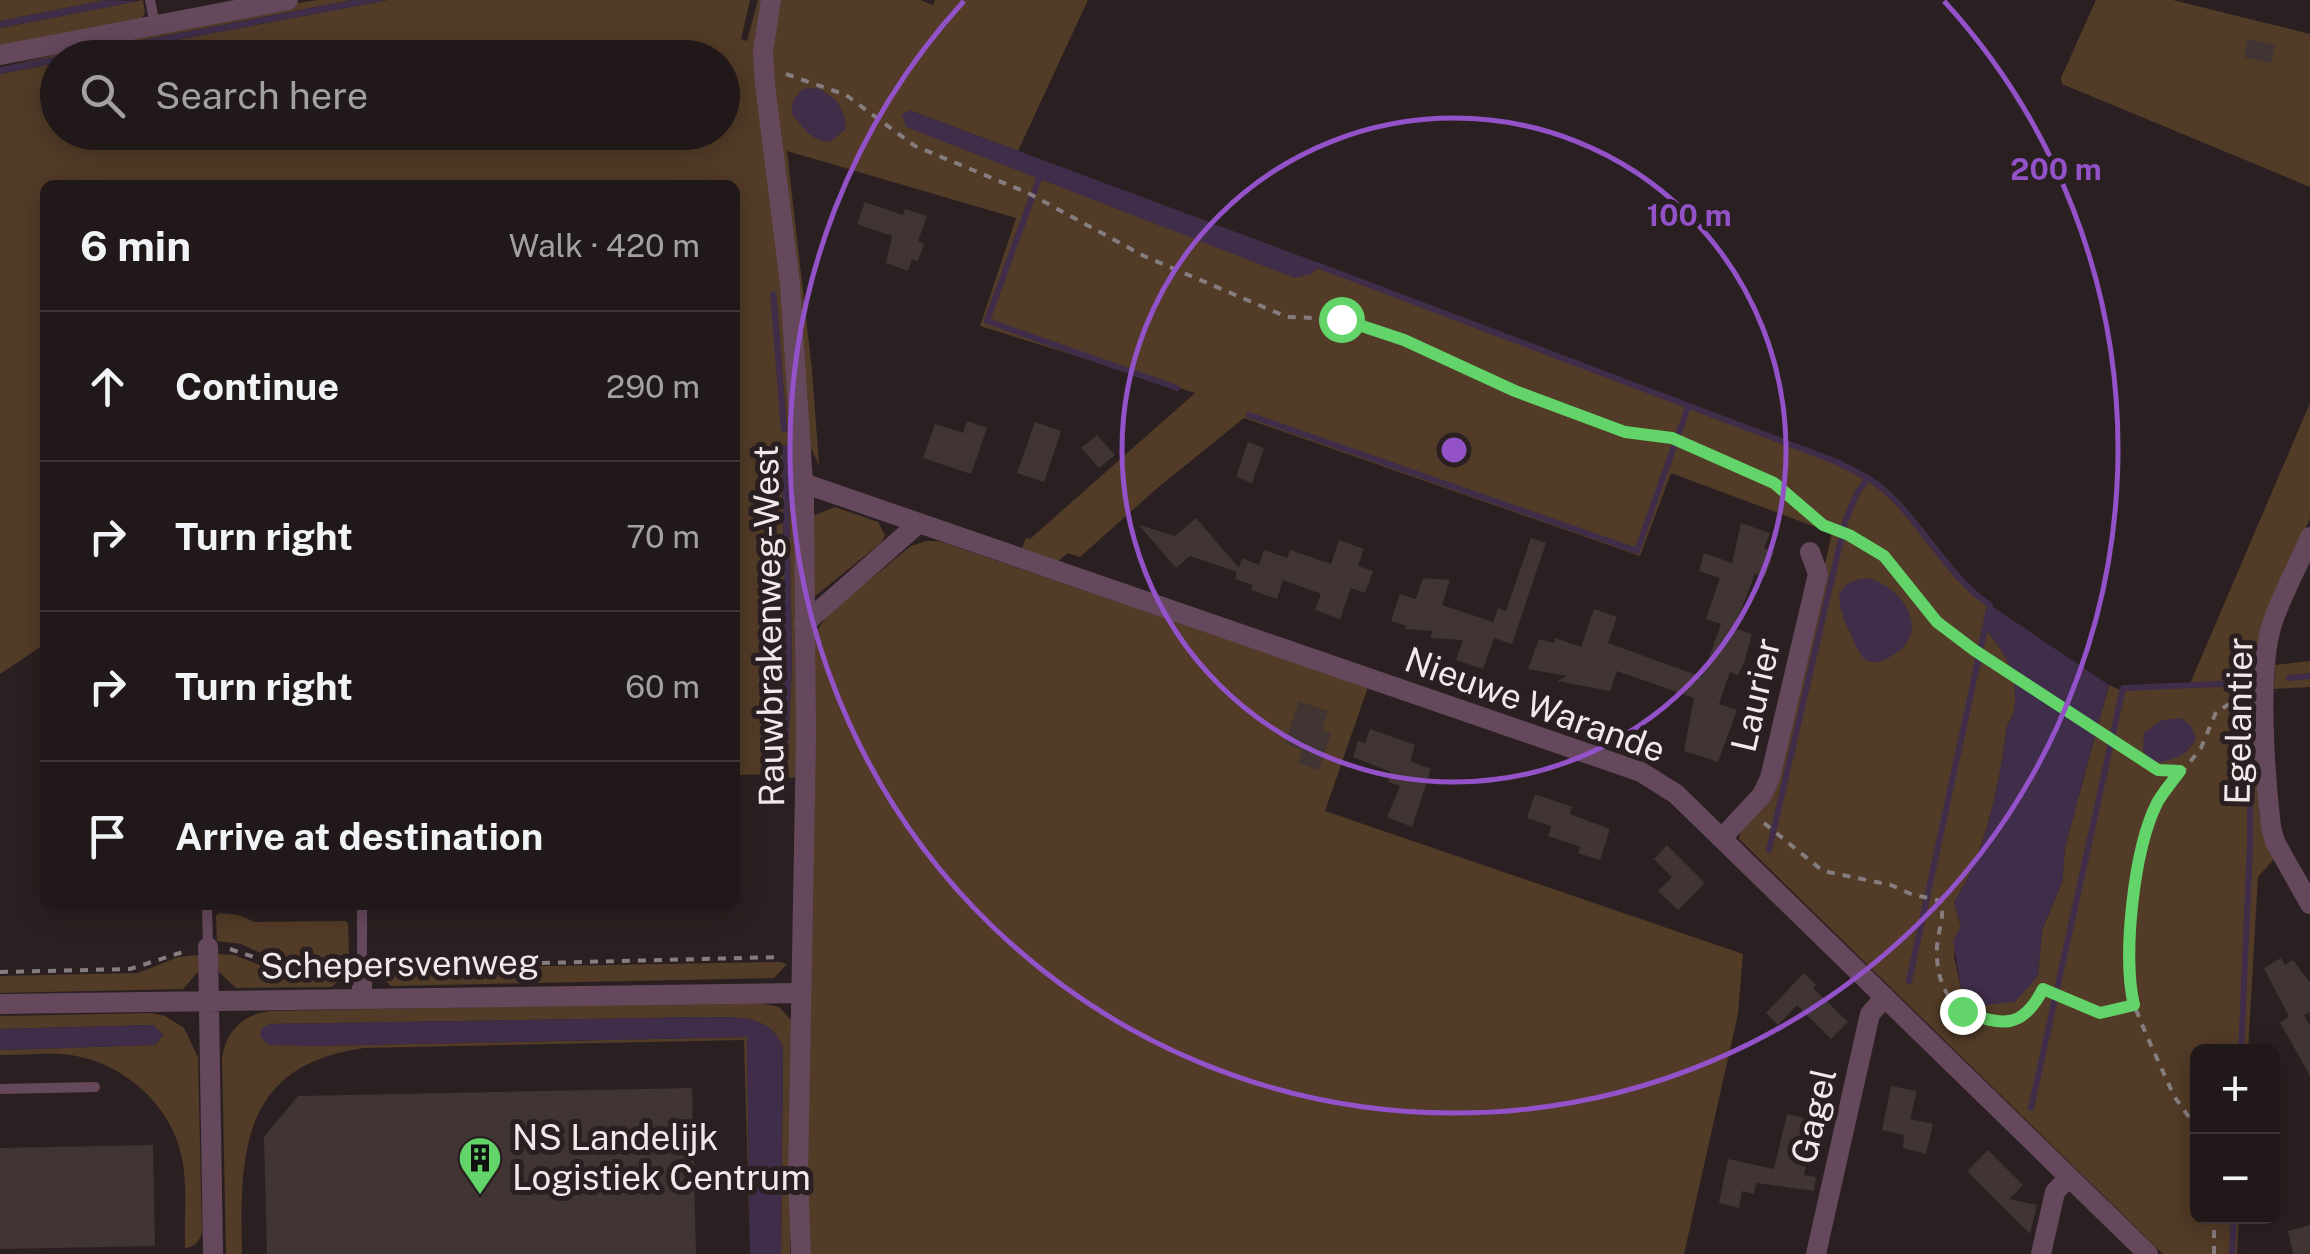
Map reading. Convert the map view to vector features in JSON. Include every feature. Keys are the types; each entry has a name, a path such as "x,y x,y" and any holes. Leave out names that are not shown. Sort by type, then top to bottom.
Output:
{"street":[{"path":"75,40 288,0"},
{"name":"Rauwbrakenweg-West","path":"771,0 764,66 790,284 802,482 798,1178 801,1254"},
{"path":"0,54 40,47"},
{"name":"Nieuwe Warande","path":"802,482 1641,772 1676,794 2148,1254"},
{"path":"804,624 918,522"},
{"name":"Egelantier","path":"2310,537 2272,624 2266,656 2271,827 2275,842 2310,904"},
{"name":"Laurier","path":"1722,838 1762,795 1770,778 1818,574 1810,552"},
{"path":"208,947 213,1254"},
{"path":"362,967 362,997"},
{"name":"Schepersvenweg","path":"0,1004 802,993"},
{"name":"Gagel","path":"1816,1254 1870,1014 1885,998"},
{"path":"2041,1254 2056,1192 2069,1177"}],"lane":[{"path":"150,0 155,25"},
{"path":"208,910 208,947"},
{"path":"362,910 362,967"},
{"path":"0,1090 95,1087"}],"path":[{"path":"764,66 846,95 914,146 1042,200 1144,256 1287,317 1341,319 1404,340 1515,391 1625,432 1672,438 1774,483 1823,525 1884,556 1937,622 1974,650 2158,770 2180,771"},
{"path":"2190,1119 2174,1096 2134,1005 2127,964 2139,868 2157,804 2200,748 2216,712 2242,696 2266,693"},
{"path":"1768,827 1823,872 1941,901 1944,914 1937,944 1938,969 1944,993 1962,1011 1988,1021 2014,1022 2032,1010 2043,989 2100,1013 2134,1005"},
{"name":"Schepersvenweg","path":"0,972 130,970 178,952 208,947 234,950 281,966 802,956"},
{"path":"2214,1224 2214,1254"}],"shaded area":[{"path":"0,0 106,0 0,21"},
{"path":"106,0 139,1 0,28 0,21"},
{"path":"143,0 145,13 141,19 0,47 0,28"},
{"path":"316,0 353,0 142,40 122,40"},
{"path":"353,0 388,0 176,40 142,40"},
{"path":"388,0 750,0 741,39 747,41 758,0 764,0 796,459 799,777 787,778 792,662 788,445 782,447 785,662 780,774 740,775 740,180 40,180 40,647 0,674 0,74 40,66 40,150 740,150 740,40 176,40","holes":["776,291 787,432 781,431"]},
{"path":"776,0 920,0 933,5 935,0 1088,0 1018,151 909,110 1311,274 1318,268 1849,467 1886,489 1976,595 1990,605 1987,631 2006,659 2014,682 2014,710 1989,820 1974,864 1954,902 1961,927 1954,956 1961,988 2038,976 2042,930 2062,882 2065,847 2109,685 2123,691 2189,686 2310,403 2310,518 2267,618 2258,696 2259,813 2274,859 2258,877 2248,1044 2190,1044 2190,1224 2239,1224 2237,1254 2163,1254 1739,839 1741,830 1775,787 1832,533 1671,473 1640,556 1244,418 1080,557 1068,553 1058,561 1022,548 1026,538 1030,539 1195,393 980,326 1016,218 787,151 819,465 806,438 770,33"},
{"path":"2096,0 2173,0 2310,34 2310,187 2062,84 2061,78"},
{"path":"40,59 40,66 0,74 0,67"},
{"path":"817,88 834,100 844,115 846,129 830,142 812,136 791,113 794,99 803,89"},
{"path":"909,110 1316,262 1318,268 1295,278 906,127 902,115"},
{"path":"776,291 787,432 781,431 770,292"},
{"path":"788,445 792,662 787,778 780,774 785,662 782,446"},
{"path":"835,507 878,522 885,535 882,542 814,597 810,517"},
{"path":"939,541 1368,687 1325,811 1743,954 1738,1014 1684,1254 803,1254 810,640 830,612 911,546"},
{"path":"1869,578 1901,600 1912,621 1906,643 1878,662 1862,656 1839,598 1846,585"},
{"path":"1990,605 2109,685 2065,847 2062,882 2042,930 2038,976 2015,1002 1986,1005 1961,988 1953,940 1961,927 1954,902 1982,842 2015,706 2009,665 1987,631"},
{"path":"2310,661 2310,687 2274,689 2275,665"},
{"path":"2181,718 2191,726 2196,738 2193,744 2178,756 2152,763 2143,751 2144,733 2162,720"},
{"path":"219,913 255,922 345,921 349,958 271,958 241,944 217,941"},
{"path":"217,954 234,955 275,971 349,970 332,987 236,988 219,972"},
{"path":"199,955 199,971 183,989 0,993 0,976 138,973 178,957"},
{"path":"787,964 774,978 391,986 374,969"},
{"path":"757,1002 779,1007 791,1020 790,1254 781,1254 783,1047 777,1036 760,1023 705,1017 269,1024 310,1046 747,1037 750,1254 744,1040 364,1048 323,1058 292,1073 270,1094 256,1120 243,1182 242,1254 226,1254 222,1058 232,1032 251,1016 270,1011"},
{"path":"152,1013 184,1028 198,1057 202,1232 196,1243 185,1248 181,1154 175,1135 154,1102 125,1076 89,1059 53,1054 0,1055 0,1050 155,1045 163,1035 154,1025 0,1029 0,1016"},
{"path":"705,1017 761,1023 777,1036 783,1047 781,1254 750,1254 747,1037 310,1046 269,1045 260,1036 261,1029 269,1024"},
{"path":"154,1025 163,1035 155,1045 0,1050 0,1029"}],"building":[{"path":"2248,39 2275,45 2271,63 2244,57"},
{"path":"865,202 903,215 905,209 927,216 918,241 924,244 918,261 912,259 908,271 886,263 892,236 857,224"},
{"path":"967,421 987,428 971,474 923,458 935,424 963,433"},
{"path":"1035,422 1061,431 1044,482 1017,473"},
{"path":"1097,435 1115,455 1099,468 1081,448"},
{"path":"1248,442 1264,448 1252,483 1236,477"},
{"path":"1196,518 1239,568 1242,558 1259,565 1264,550 1287,558 1290,550 1331,564 1339,540 1364,549 1358,566 1373,571 1365,593 1351,588 1340,619 1315,610 1321,594 1283,580 1277,599 1251,590 1253,585 1235,579 1237,572 1190,556 1176,568 1139,525 1175,536"},
{"path":"1741,523 1770,533 1764,548 1774,552 1765,577 1755,574 1734,628 1752,634 1744,663 1738,675 1730,672 1719,704 1737,710 1718,762 1684,751 1694,698 1617,671 1610,691 1557,681 1567,676 1528,669 1539,639 1554,643 1555,638 1581,647 1594,609 1617,617 1608,643 1702,677 1721,624 1706,619 1720,578 1699,571 1704,553 1732,563"},
{"path":"1531,538 1546,543 1512,644 1494,638 1483,669 1456,660 1463,640 1430,638 1433,631 1405,629 1407,626 1391,621 1400,594 1416,599 1423,578 1450,580 1442,605 1493,622 1498,608 1506,611"},
{"path":"1299,701 1328,711 1322,730 1331,733 1319,770 1298,763 1302,750 1285,744"},
{"path":"1370,729 1415,745 1410,761 1431,769 1412,827 1387,817 1400,786 1388,782 1391,772 1353,757 1358,741 1365,743"},
{"path":"1535,794 1572,807 1570,814 1610,829 1600,860 1578,853 1580,847 1548,836 1551,826 1527,818"},
{"path":"1667,845 1705,883 1678,910 1658,891 1672,877 1654,859"},
{"path":"2281,958 2285,965 2293,960 2310,983 2310,1012 2304,1015 2310,1026 2310,1076 2280,1022 2289,1017 2264,968"},
{"path":"1804,973 1816,985 1813,988 1848,1022 1831,1039 1797,1005 1778,1025 1766,1013"},
{"path":"1891,1086 1917,1091 1910,1119 1933,1124 1926,1154 1903,1148 1904,1135 1882,1130"},
{"name":"NS Landelijk Logistiek Centrum","path":"692,1088 696,1254 267,1254 264,1137 298,1096"},
{"path":"1787,1114 1816,1121 1804,1175 1816,1177 1814,1191 1756,1183 1754,1194 1742,1191 1739,1208 1719,1203 1728,1159 1774,1169"},
{"path":"153,1145 155,1246 0,1249 0,1148"},
{"path":"1988,1150 2023,1185 2009,1199 2037,1205 2030,1234 1967,1171"},
{"path":"2310,1225 2310,1254 2293,1254 2288,1231"}],"waterway":[{"path":"1041,173 987,321 1177,388"},
{"path":"1317,265 1837,462 1868,478"},
{"path":"1249,415 1637,551 1688,407"},
{"path":"1769,850 1845,522 1868,478 1900,505 1958,576 1990,605 1909,981"},
{"path":"2289,678 2310,676"},
{"path":"2031,1108 2123,688 2243,683 2243,692"},
{"path":"2241,1044 2250,846 2250,713"},
{"path":"2232,1254 2234,1224"}],"place":[{"name":"NS Landelijk Logistiek Centrum","path":"480,1196"}],"route":[{"path":"1341,319 1404,340 1515,391 1625,432 1672,438 1774,483 1823,525 1884,556 1937,622 1974,650 2158,770 2180,771 2157,804 2139,868 2127,964 2134,1005 2100,1013 2043,989 2032,1010 2014,1022 1988,1021 1962,1011"}]}
